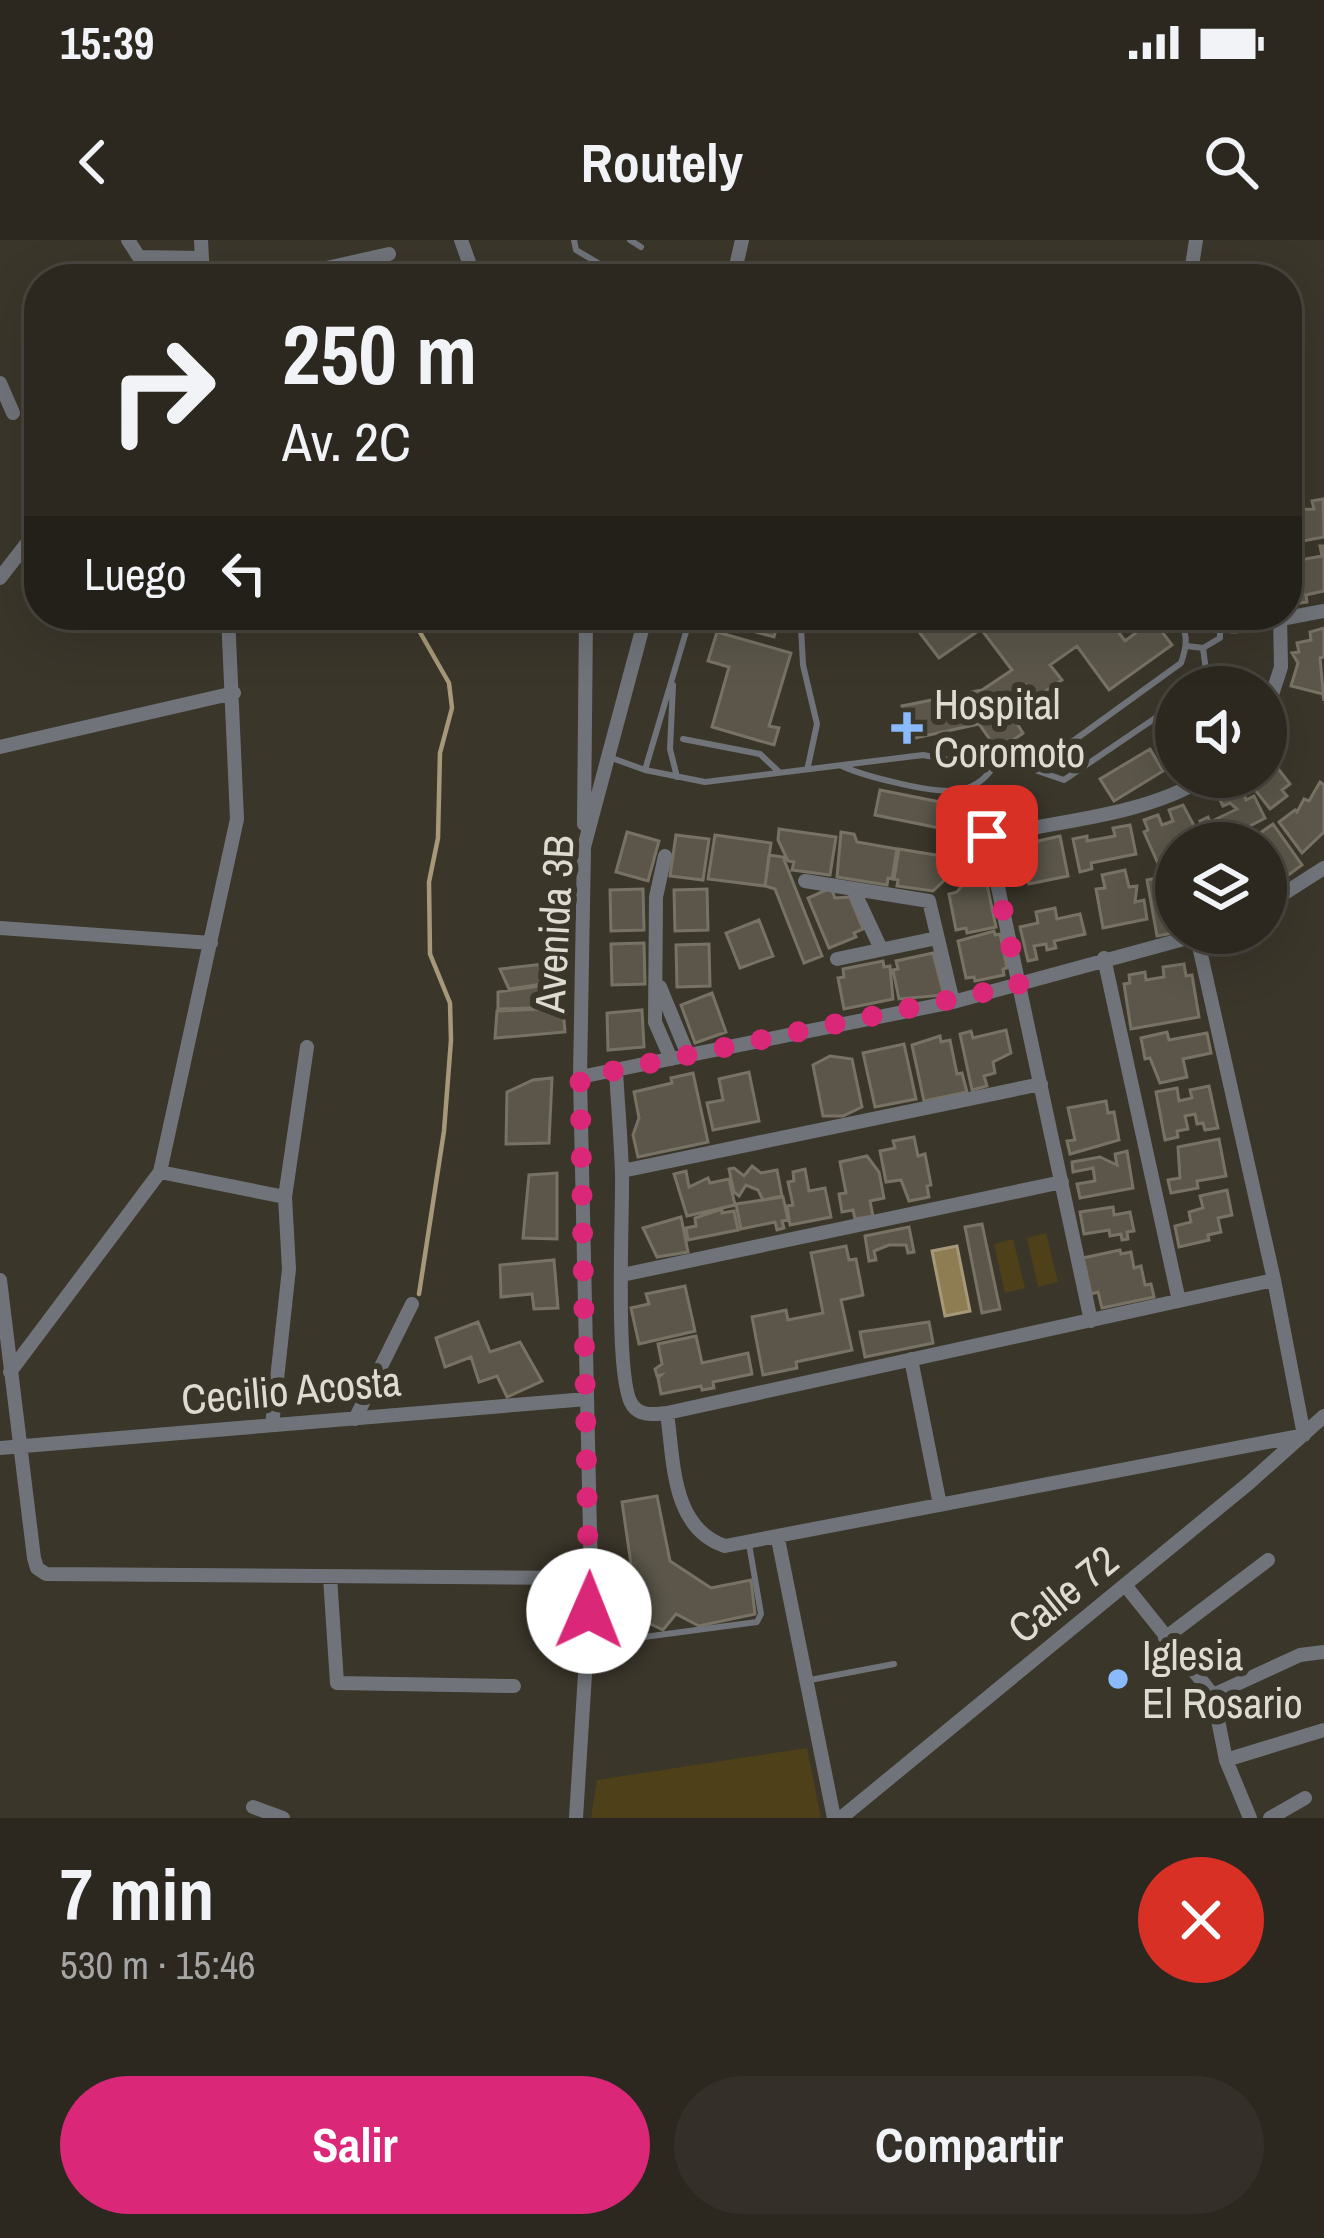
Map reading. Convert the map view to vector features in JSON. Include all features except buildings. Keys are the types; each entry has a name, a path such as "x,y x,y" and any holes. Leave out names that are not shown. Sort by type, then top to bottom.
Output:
{"street":[{"path":"128,240 139,257 202,258"},
{"path":"201,240 202,264"},
{"path":"345,264 389,254"},
{"path":"0,383 13,413"},
{"path":"0,578 24,547"},
{"path":"10,1372 160,1172 237,819 229,630"},
{"path":"584,848 586,630"},
{"name":"Avenida 3B","path":"577,1815 591,1578 580,1078 584,848 642,630"},
{"path":"1281,630 1282,666"},
{"path":"0,747 234,693"},
{"path":"1091,1321 987,836 1159,798"},
{"path":"665,856 656,897 655,1022 670,1059"},
{"path":"1287,891 1324,868"},
{"path":"805,881 929,902 952,1002"},
{"path":"853,889 880,950"},
{"path":"0,928 211,943"},
{"path":"837,959 937,938"},
{"path":"580,1078 952,1002 1155,946"},
{"path":"667,1413 676,1481 692,1527 706,1540 725,1546 1304,1435 1205,954"},
{"path":"1105,958 1179,1301"},
{"path":"658,982 688,1055"},
{"path":"272,1425 289,1270 285,1197 307,1047"},
{"path":"616,1072 622,1171 622,1362 628,1400 647,1415 1274,1280"},
{"path":"622,1171 1041,1084"},
{"path":"160,1172 285,1197"},
{"path":"622,1275 1062,1182"},
{"path":"0,1280 34,1558 46,1574 591,1578"},
{"path":"355,1419 412,1304"},
{"path":"911,1359 940,1504"},
{"name":"Cecilio Acosta","path":"0,1448 587,1399"},
{"name":"Calle 72","path":"838,1818 1324,1416"},
{"path":"778,1538 838,1818"},
{"path":"1165,1638 1268,1560"},
{"path":"329,1577 337,1683 514,1687"},
{"path":"1125,1585 1214,1695 1226,1760 1250,1818"},
{"path":"1214,1695 1300,1655 1324,1652"},
{"path":"1226,1760 1324,1730"},
{"path":"1270,1818 1306,1798"},
{"path":"253,1807 283,1818"},
{"path":"561,1818 577,1815"}],"lane":[{"path":"574,240 576,250 600,264"},
{"path":"630,240 641,247"},
{"path":"645,770 687,630"},
{"path":"801,630 803,664 817,724 808,766"},
{"path":"1026,767 1070,744 1181,662 1187,646 1185,630"},
{"path":"1187,646 1203,648 1220,638 1220,630"},
{"path":"1203,648 1205,666"},
{"path":"674,675 670,749 677,777"},
{"path":"608,757 705,782 923,754 993,768 1026,767 1064,780 1155,718"},
{"path":"683,739 760,754 778,771"},
{"path":"839,764 863,776 956,791 984,780 993,768"},
{"path":"587,1645 757,1622 761,1614 749,1544"},
{"path":"806,1680 894,1664"}],"shaded area":[{"path":"1046,1233 1058,1282 1038,1287 1027,1238"},
{"path":"1013,1239 1025,1288 1005,1293 994,1244"},
{"path":"957,1246 970,1311 945,1316 932,1251"},
{"path":"807,1748 821,1818 591,1818 597,1780"}],"waterway":[{"path":"419,630 449,683 452,708 440,753 438,838 429,882 430,954 450,1003 451,1040 444,1131 419,1294"}],"place":[{"name":"Hospital Coromoto","path":"907,728"},
{"name":"Iglesia El Rosario","path":"1118,1679"}],"route":[{"path":"589,1611 580,1078 1019,985 987,836"}]}
